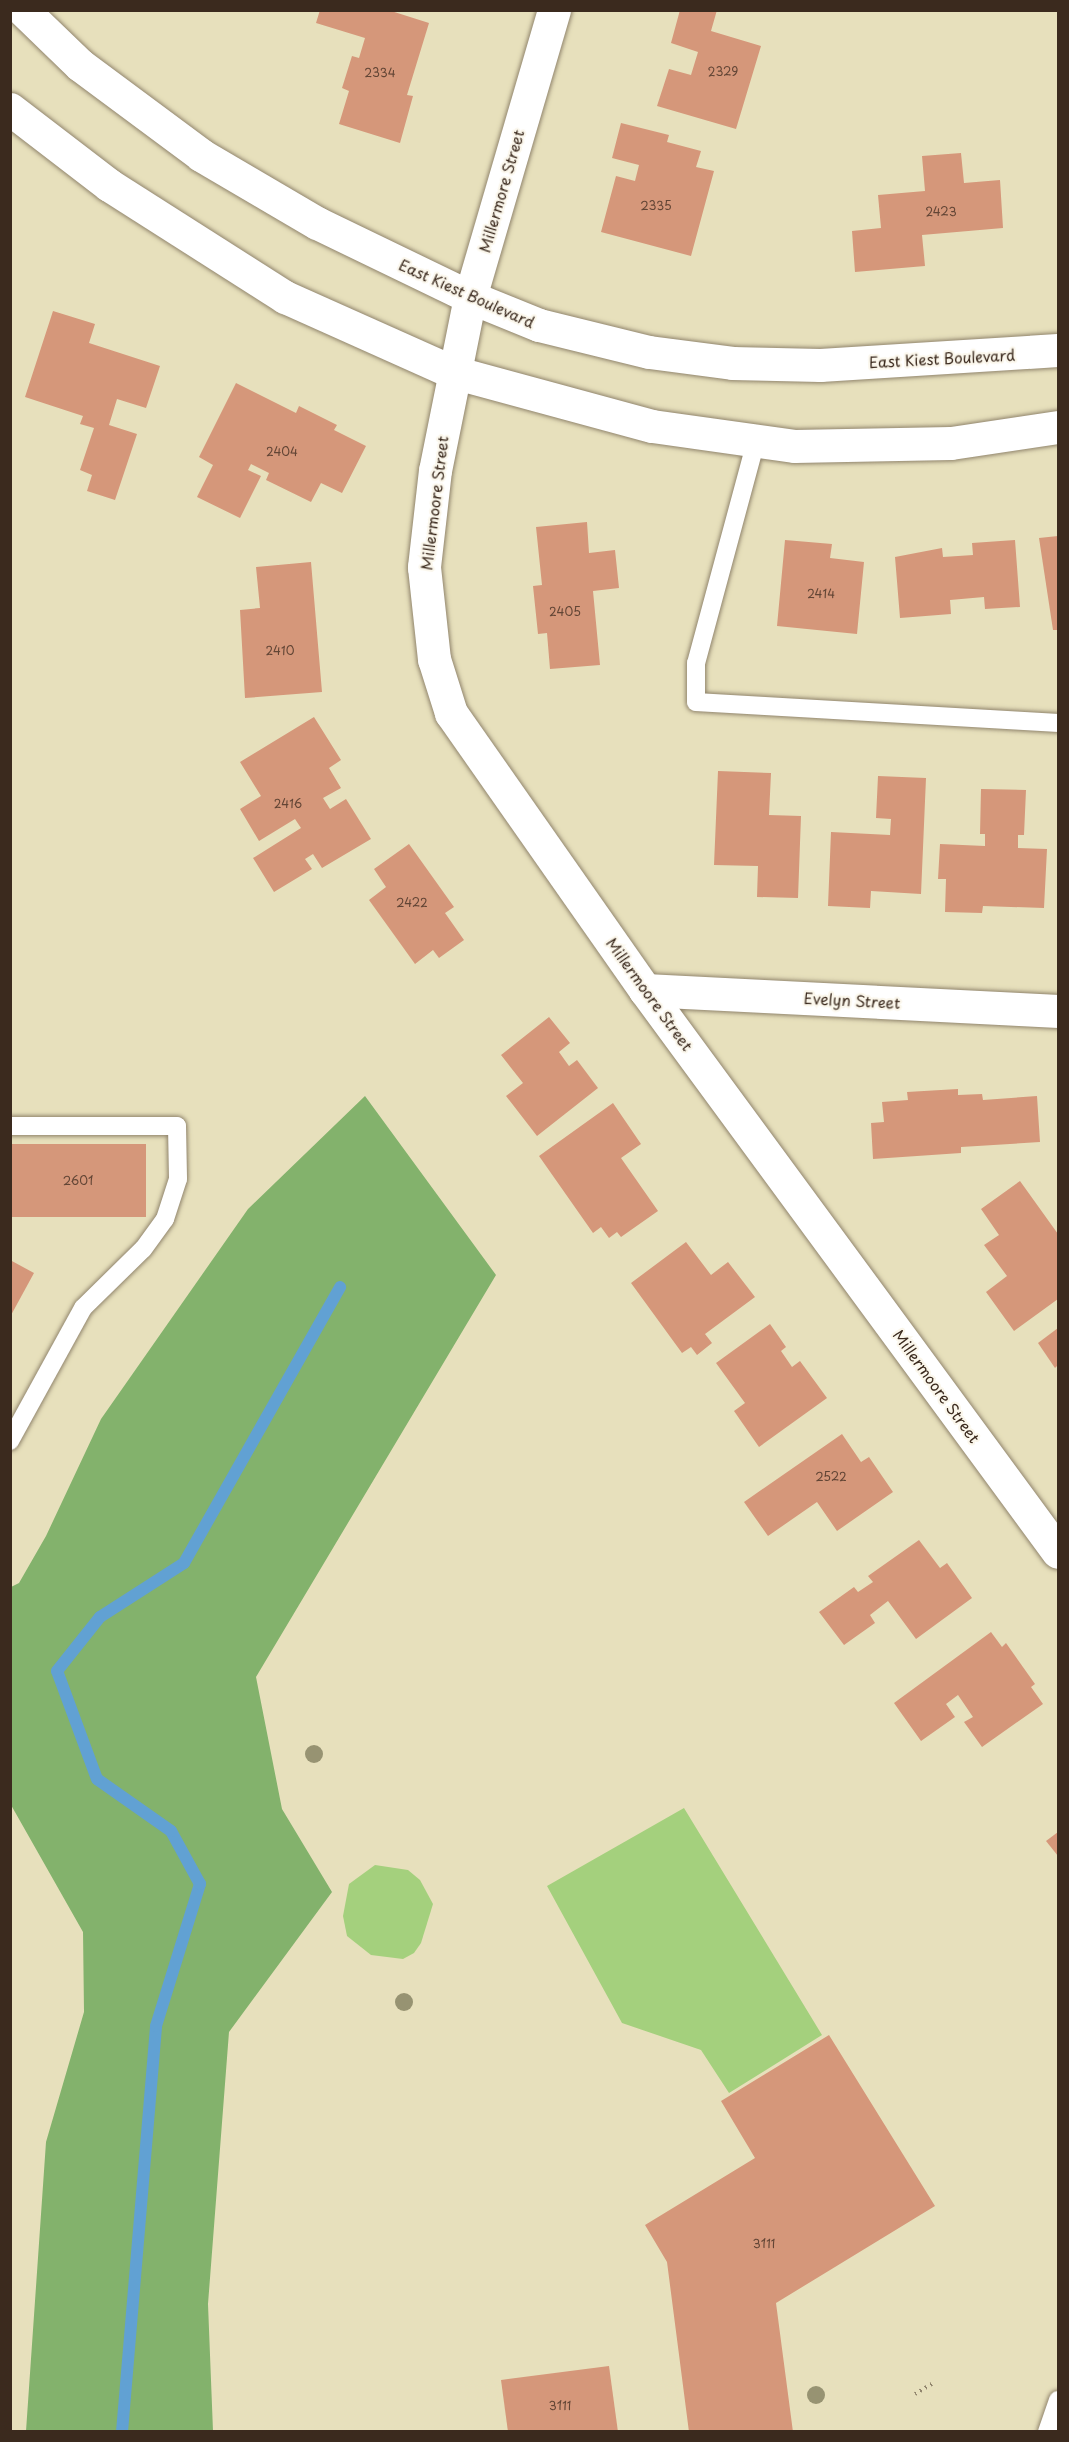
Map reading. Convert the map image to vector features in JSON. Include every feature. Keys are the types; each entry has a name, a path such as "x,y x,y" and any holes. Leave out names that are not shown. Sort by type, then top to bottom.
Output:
{"main road":[{"name":"East Kiest Boulevard","path":"23,10 80,65 201,155 317,223 470,297 539,325 649,352 732,363 820,365 1059,350"},
{"name":"Millermore Street","path":"453,372 470,297 554,10"},
{"path":"10,109 109,185 285,297 453,372 652,426 794,446 951,443 1059,427"},
{"name":"Millermoore Street","path":"453,372 424,567 434,659 451,713 645,990 1059,1552"},
{"name":"Evelyn Street","path":"645,990 1059,1011"}],"lane":[{"path":"756,441 696,663 696,702 1059,723"},
{"path":"10,1126 177,1126 178,1179 165,1219 143,1249 83,1308 10,1441"},
{"path":"1047,2432 1059,2400"}],"path":[{"path":"915,2394 935,2382"}],"green space":[{"path":"365,1096 496,1275 256,1677 282,1809 332,1892 229,2032 208,2304 213,2431 26,2431 46,2142 84,2012 83,1932 11,1805 11,1587 19,1583 46,1536 101,1419 248,1209"},
{"path":"684,1808 822,2035 729,2093 701,2050 622,2023 547,1886"},
{"path":"375,1865 408,1870 420,1880 433,1904 421,1943 414,1953 403,1959 371,1955 347,1936 343,1916 349,1884"}],"building":[{"path":"320,10 388,10 429,23 407,95 413,96 400,143 339,124 349,91 342,88 352,56 359,58 365,38 316,23"},
{"path":"680,10 717,10 711,31 761,46 736,129 657,106 669,69 691,75 698,52 671,43"},
{"path":"621,123 669,135 667,142 701,151 696,167 714,171 691,256 601,232 616,176 635,181 639,165 612,158"},
{"path":"961,153 964,183 1000,180 1003,228 922,235 925,266 855,272 852,231 881,228 878,195 925,191 922,156"},
{"path":"53,311 95,324 89,343 160,366 146,408 117,399 109,425 137,434 115,500 87,491 92,475 80,470 94,428 80,424 83,416 25,397"},
{"path":"236,383 296,413 299,406 337,425 334,430 366,446 342,493 321,483 311,502 266,480 269,473 251,464 248,470 261,476 240,518 197,497 213,465 199,457"},
{"path":"587,522 589,553 615,550 619,588 593,591 600,665 550,669 547,633 538,634 533,586 542,585 536,527"},
{"path":"1058,536 1058,630 1053,630 1039,538"},
{"path":"785,540 832,544 830,558 864,562 857,634 777,626"},
{"path":"1015,540 1020,607 985,609 984,597 950,600 951,614 900,618 895,557 942,548 943,557 973,555 972,543"},
{"path":"311,562 322,692 245,698 240,610 260,608 256,567"},
{"path":"314,717 341,760 329,768 341,788 323,798 330,809 346,799 371,839 322,868 313,854 305,859 312,869 274,892 253,858 301,828 295,819 259,841 240,809 261,796 240,762"},
{"path":"718,771 771,773 769,815 801,816 798,898 757,897 758,866 714,865"},
{"path":"878,776 926,778 921,894 871,891 870,908 828,906 831,832 890,835 891,819 876,818"},
{"path":"981,789 1026,790 1024,835 1018,835 1018,848 1047,849 1044,908 983,906 982,913 945,912 946,879 938,879 940,844 985,846 985,834 980,834"},
{"path":"409,844 454,907 445,913 464,940 439,958 433,950 415,964 369,900 386,887 374,869"},
{"path":"549,1017 570,1043 559,1052 569,1066 577,1060 598,1088 537,1136 506,1096 523,1083 501,1055"},
{"path":"958,1089 958,1095 982,1094 983,1100 1037,1096 1040,1142 961,1147 961,1153 873,1159 871,1123 884,1122 882,1102 908,1100 907,1092"},
{"path":"613,1103 641,1144 621,1158 658,1211 621,1237 617,1232 609,1238 601,1227 593,1233 539,1156"},
{"path":"10,1144 146,1144 146,1217 10,1217"},
{"path":"1020,1181 1058,1234 1058,1299 1014,1331 986,1292 1007,1276 984,1245 999,1235 981,1209"},
{"path":"686,1242 711,1275 728,1262 755,1297 705,1334 712,1343 697,1355 691,1347 682,1353 631,1283"},
{"path":"10,1260 34,1273 10,1317"},
{"path":"770,1324 786,1347 781,1351 792,1367 800,1361 827,1398 759,1447 734,1411 745,1403 716,1363"},
{"path":"1058,1328 1058,1365 1055,1368 1038,1343"},
{"path":"842,1434 861,1462 869,1457 893,1492 837,1531 817,1502 768,1536 744,1502"},
{"path":"919,1540 940,1568 947,1563 972,1598 916,1639 888,1601 870,1615 875,1623 844,1645 819,1612 854,1587 858,1592 873,1582 868,1576"},
{"path":"991,1632 1002,1647 1006,1643 1035,1684 1031,1687 1043,1704 982,1747 964,1722 973,1717 958,1695 946,1704 955,1717 921,1741 894,1703"},
{"path":"1058,1832 1058,1856 1046,1841"},
{"path":"829,2035 935,2206 776,2303 793,2432 689,2432 667,2262 645,2225 755,2158 721,2101"},
{"path":"609,2366 618,2432 508,2432 501,2380"}],"waterway":[{"path":"122,2432 156,2026 200,1884 171,1831 97,1779 57,1671 100,1617 184,1563 340,1287"}]}
